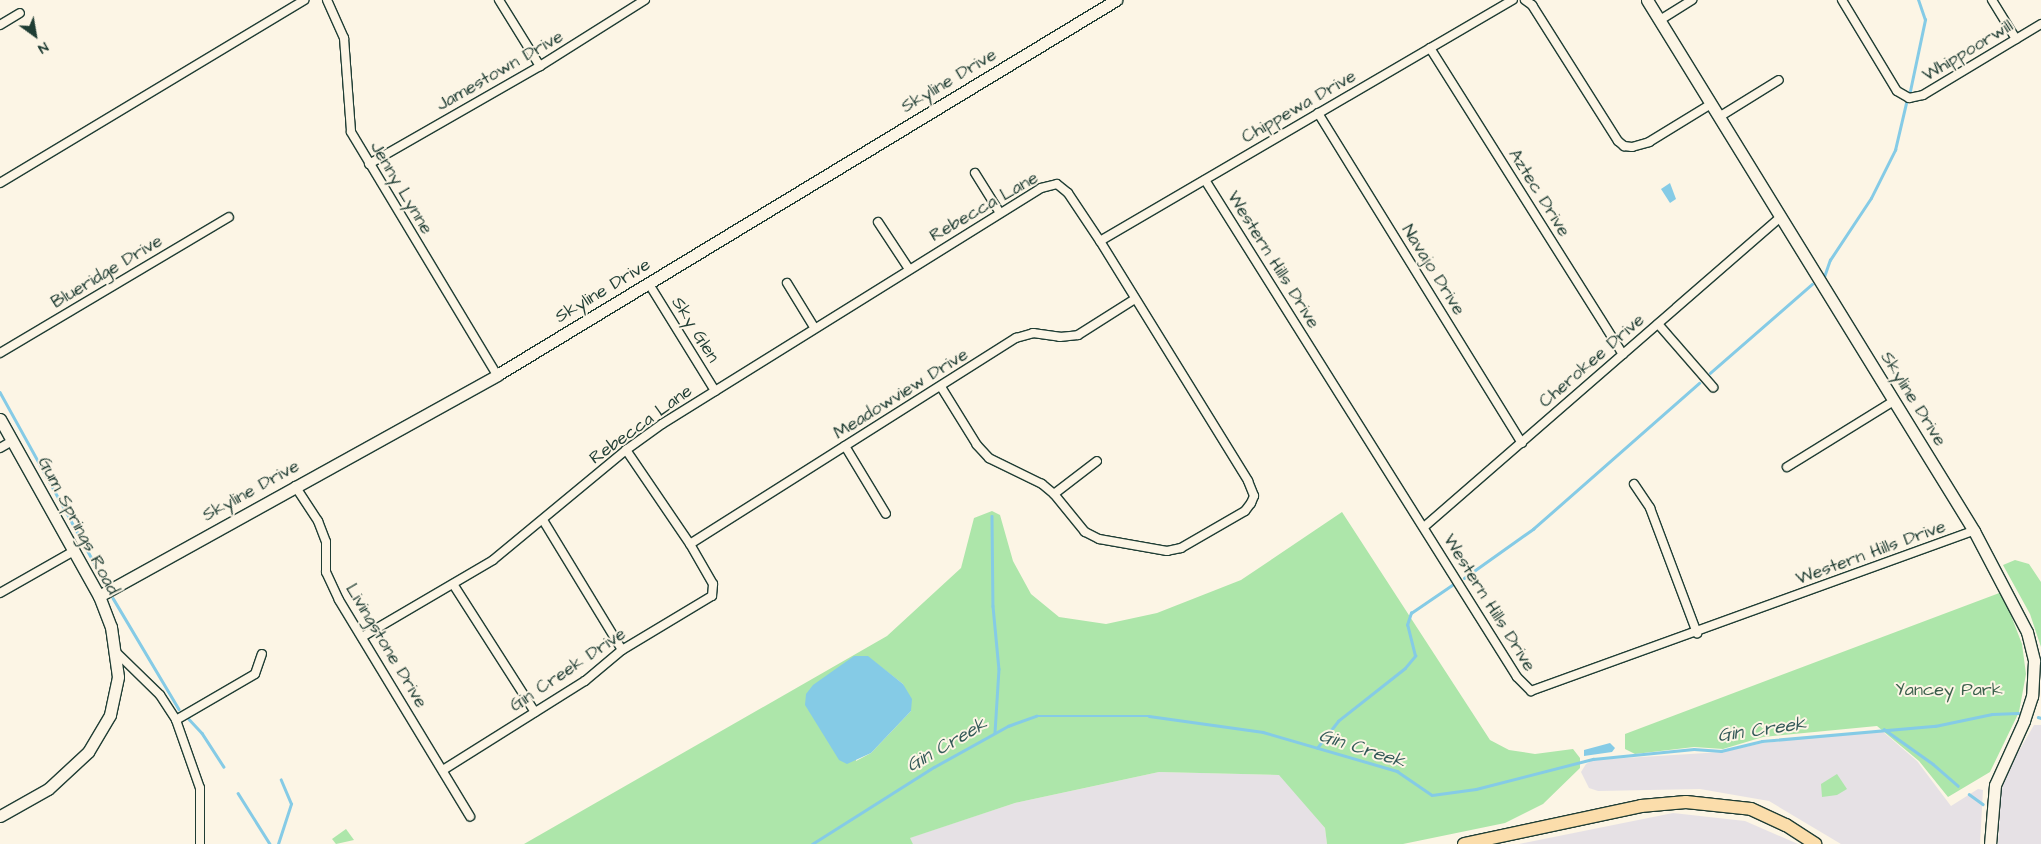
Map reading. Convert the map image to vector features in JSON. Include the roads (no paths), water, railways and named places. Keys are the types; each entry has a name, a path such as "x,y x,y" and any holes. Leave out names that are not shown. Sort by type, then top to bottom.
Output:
{"main road":[{"path":"1464,844 1641,806 1686,802 1751,809 1786,824 1815,844"}],"street":[{"path":"0,183 304,0"},
{"name":"Jenny Lynne","path":"327,0 344,38 351,132 498,375"},
{"path":"499,0 540,66"},
{"name":"Jamestown Drive","path":"369,164 540,66 645,0"},
{"name":"Skyline Drive","path":"99,596 498,375 1116,0"},
{"name":"Chippewa Drive","path":"1100,241 1513,0"},
{"path":"1525,0 1532,5 1618,141 1624,146 1632,147 1649,142 1711,104"},
{"name":"Skyline Drive","path":"1647,0 1974,531 2013,599 2027,632 2034,661 2028,713 1995,786 1990,844"},
{"path":"1660,20 1692,0"},
{"name":"Whippoorwill","path":"1842,0 1897,91 1909,98 1923,95 2041,24"},
{"path":"1992,0 2016,40"},
{"path":"0,25 20,13"},
{"name":"Aztec Drive","path":"1430,48 1623,354"},
{"path":"1719,117 1779,80"},
{"name":"Navajo Drive","path":"1318,113 1522,443"},
{"path":"975,173 1000,213"},
{"name":"Western Hills Drive","path":"1205,180 1517,678 1531,691 1697,633 1974,531"},
{"name":"Rebecca Lane","path":"362,637 493,560 626,450 715,391 814,327 1041,188 1057,184 1068,193 1100,241 1252,488 1251,503 1245,511 1195,542 1167,551 1099,539 1085,532 1054,494 1042,484 989,458 977,444 941,387"},
{"name":"Blueridge Drive","path":"0,353 229,217"},
{"name":"Cherokee Drive","path":"1424,528 1780,218"},
{"path":"878,222 909,269"},
{"path":"787,283 814,327"},
{"name":"Sky Glen","path":"649,284 715,391"},
{"name":"Meadowview Drive","path":"690,544 1016,338 1033,334 1060,337 1078,335 1135,299"},
{"path":"1658,324 1713,387"},
{"path":"1787,467 1894,401"},
{"name":"Gum Springs Road","path":"0,419 99,596 117,653 116,698 100,736 88,752 48,789 0,816"},
{"path":"0,448 12,441"},
{"path":"845,446 886,514"},
{"path":"626,450 690,544"},
{"path":"1054,494 1097,461"},
{"path":"1634,484 1650,508 1697,633"},
{"name":"Livingstone Drive","path":"296,486 318,521 326,542 326,572 332,585 470,816"},
{"path":"543,520 622,650"},
{"name":"Gin Creek Drive","path":"442,770 585,681 622,650 712,596 713,584 690,544"},
{"path":"0,593 74,552"},
{"path":"453,584 534,712"},
{"path":"117,653 160,695 176,720 200,788 200,844"},
{"path":"176,720 255,674 262,654"}],"water":[{"path":"1670,183 1676,199 1670,203 1661,189"},
{"path":"854,656 868,656 903,684 912,699 911,711 871,753 847,764 839,760 805,705 806,694 813,685"},
{"path":"1610,743 1615,748 1612,752 1584,756 1584,750"}],"waterway":[{"path":"1910,91 1925,20 1918,0"},
{"path":"1824,277 1830,260 1871,198 1895,150 1906,103"},
{"path":"1710,373 1812,284"},
{"path":"1464,578 1533,529 1699,383"},
{"path":"0,392 107,586"},
{"path":"992,516 993,606 999,669 995,733"},
{"path":"1317,748 1338,721 1405,668 1415,656 1407,625 1411,613 1452,585"},
{"path":"113,598 179,709"},
{"name":"Gin Creek","path":"812,844 934,767 1008,726 1036,716 1149,716 1263,732 1397,771 1432,795 1476,789 1593,759 1694,749 1721,751 1762,741 1935,726 1992,714 2018,713"},
{"path":"189,719 202,733 224,767"},
{"path":"1884,729 1933,764 1958,786"},
{"path":"278,844 291,804 281,780"},
{"path":"238,793 270,844"},
{"path":"1969,794 1983,804"}],"park label":[{"name":"Yancey Park","path":"1949,690"}]}
